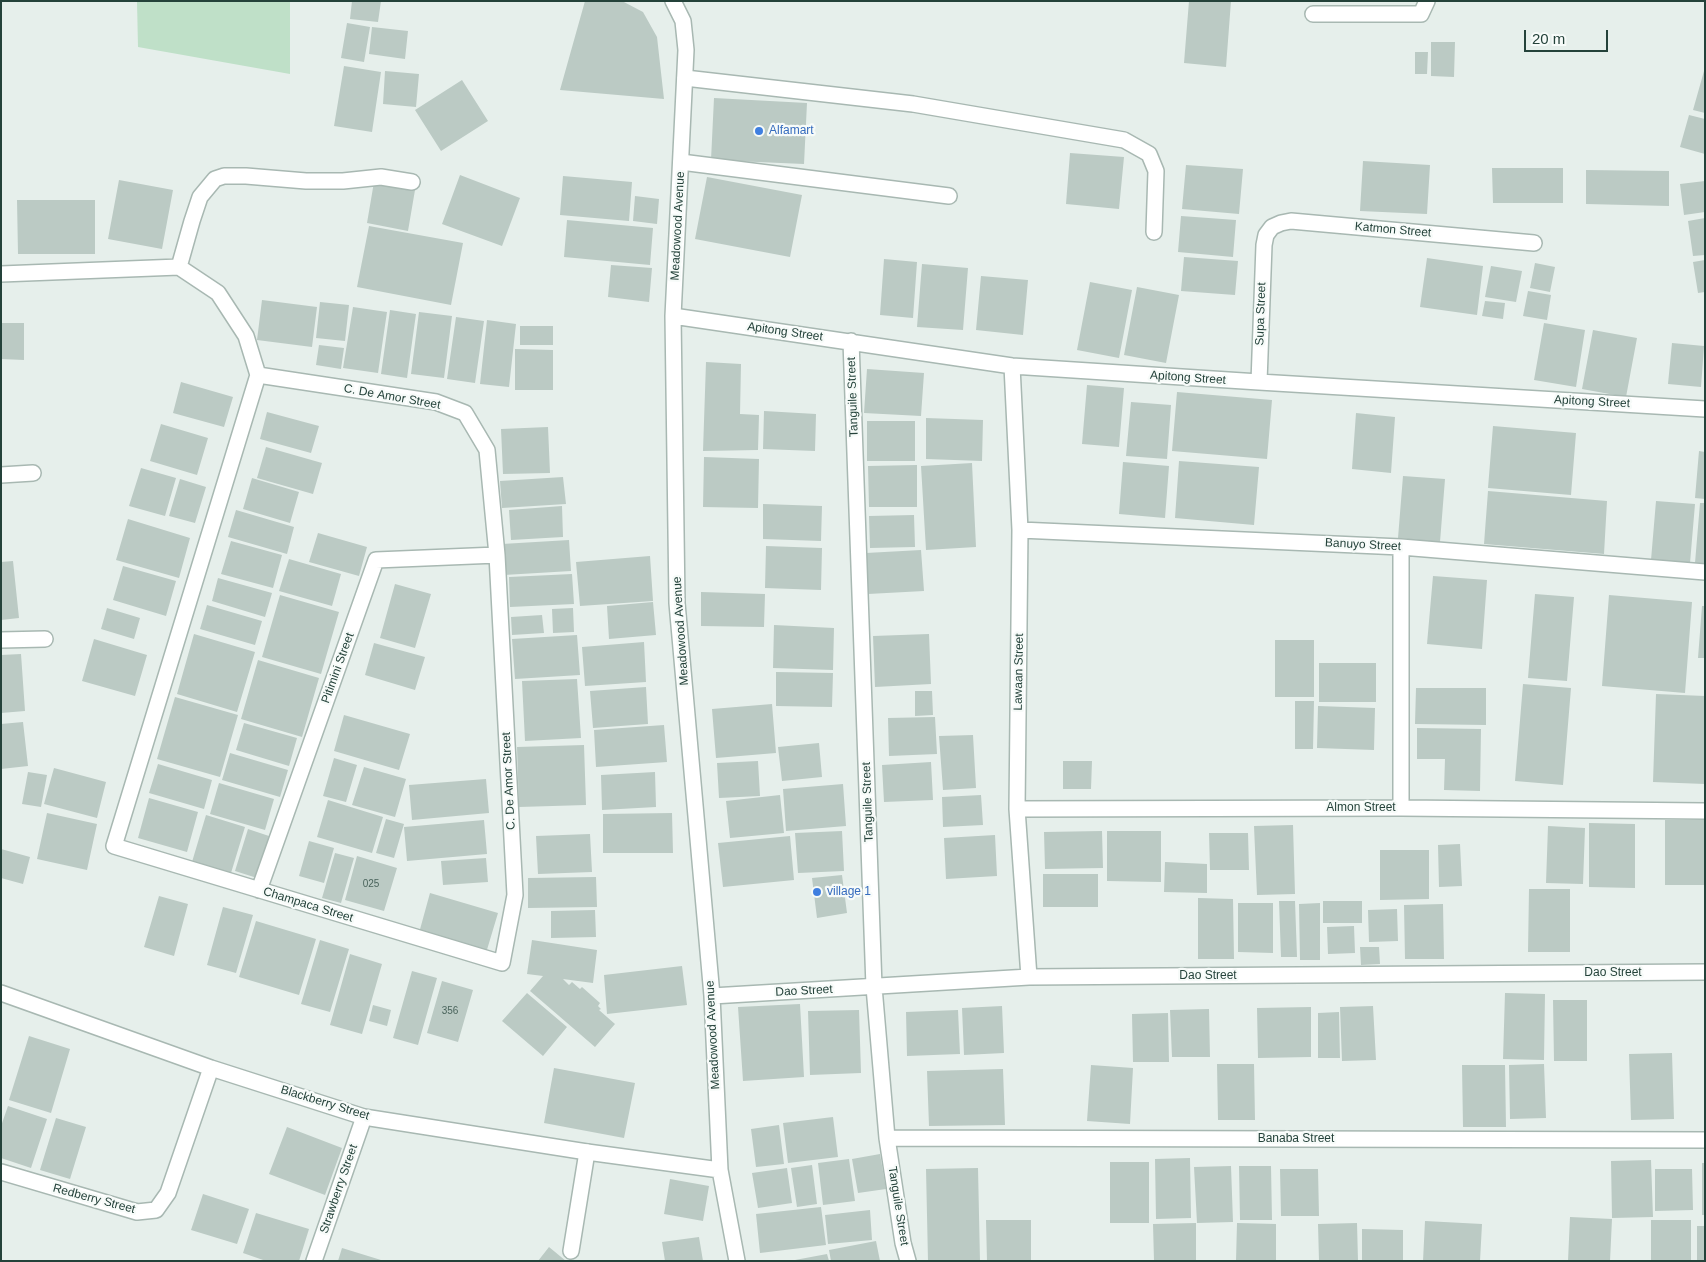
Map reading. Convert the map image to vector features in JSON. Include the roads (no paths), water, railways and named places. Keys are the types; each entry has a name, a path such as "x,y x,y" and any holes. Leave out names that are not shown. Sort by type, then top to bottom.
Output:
{"street":[{"name":"Meadowood Avenue","path":"673,1 683,21 686,50 673,316 677,603 712,996 720,1170 737,1261"},
{"path":"1313,14 1421,14 1427,1"},
{"path":"685,78 913,104 1124,140 1149,154 1156,171 1154,232"},
{"path":"681,162 950,196"},
{"path":"179,267 200,197 215,179 224,176 246,176 306,181 343,181 381,177 412,182"},
{"name":"Katmon Street","path":"1264,245 1266,235 1272,227 1281,223 1291,222 1534,243"},
{"name":"Supa Street","path":"1259,382 1264,245"},
{"path":"1,274 179,267 218,293 246,336 258,375"},
{"name":"Apitong Street","path":"673,316 1012,366 1705,409"},
{"name":"Tanguile Street","path":"851,341 874,987 887,1138 903,1243 908,1261"},
{"name":"Lawaan Street","path":"1012,366 1020,530 1017,808 1029,977"},
{"name":"C. De Amor Street","path":"258,375 436,402 464,413 487,450 497,555 515,895 502,963"},
{"name":"Champaca Street","path":"258,375 114,846 502,963"},
{"path":"1,475 33,473"},
{"name":"Banuyo Street","path":"1020,530 1401,546 1705,572"},
{"path":"1401,546 1401,808"},
{"name":"Pitimini Street","path":"259,890 376,560 497,555"},
{"path":"1,640 45,639"},
{"name":"Almon Street","path":"1017,808 1401,808 1705,811"},
{"name":"Dao Street","path":"712,996 1029,977 1705,972"},
{"name":"Blackberry Street","path":"1,993 212,1068 364,1117 587,1152 720,1170"},
{"name":"Redberry Street","path":"1,1172 137,1212 156,1210 168,1193 212,1068"},
{"name":"Strawberry Street","path":"314,1261 364,1117"},
{"name":"Banaba Street","path":"887,1138 1705,1140"},
{"path":"571,1251 587,1152"}],"place":[{"name":"Alfamart","path":"759,131"},
{"name":"village 1","path":"817,892"}]}
